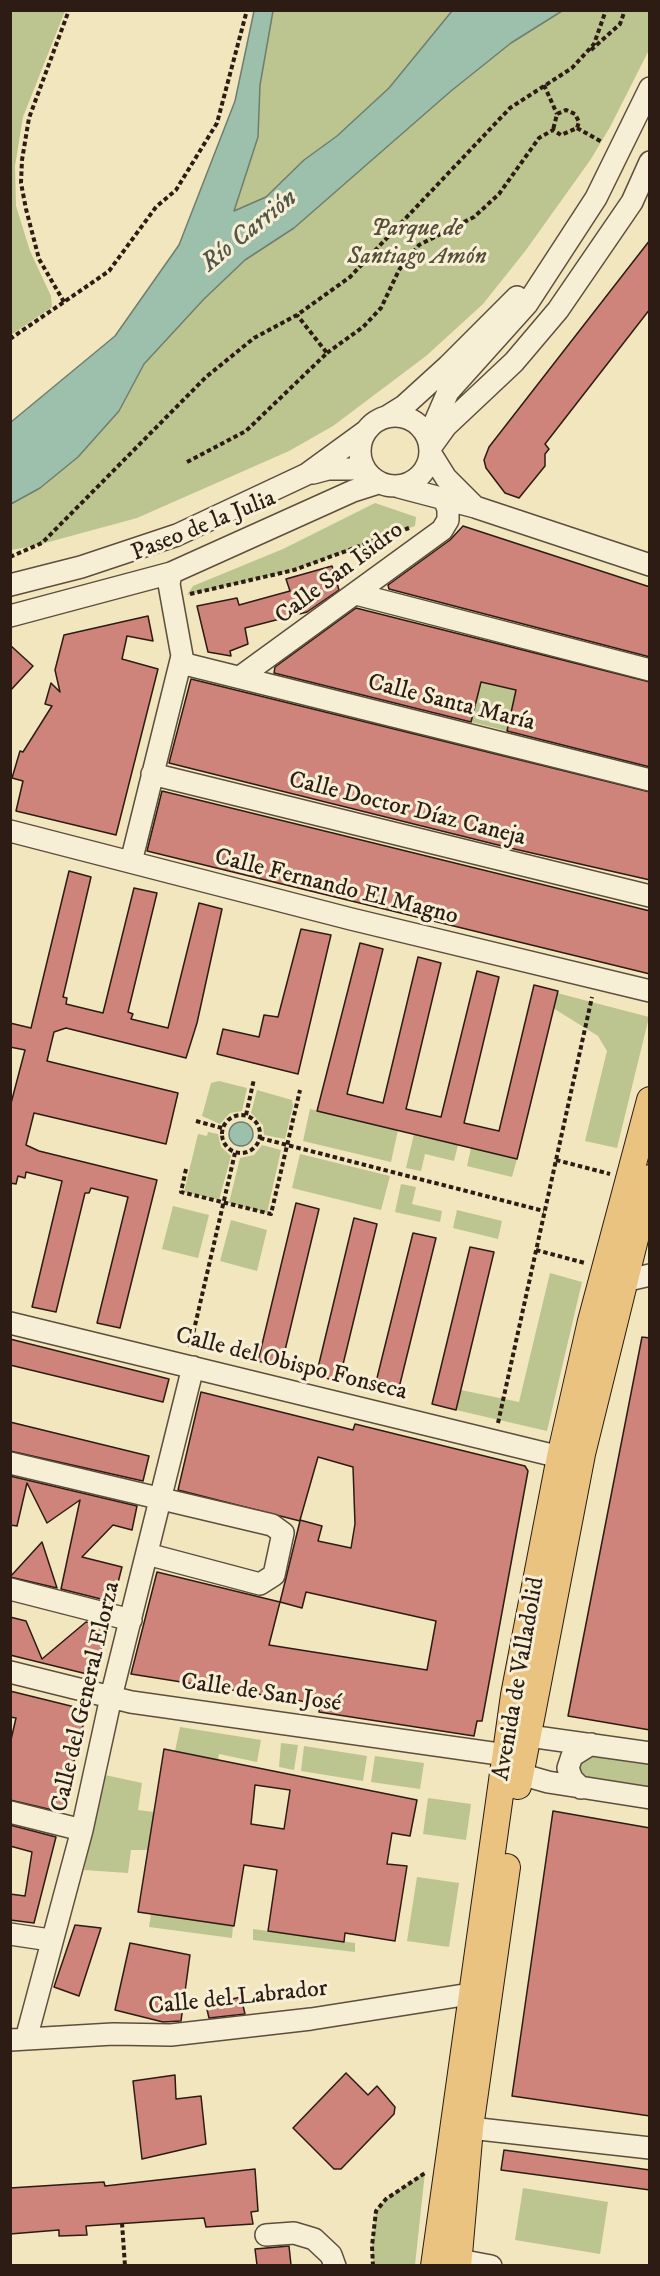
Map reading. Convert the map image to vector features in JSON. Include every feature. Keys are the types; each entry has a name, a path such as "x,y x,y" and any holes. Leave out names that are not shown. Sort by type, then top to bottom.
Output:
{"main road":[{"name":"Avenida de Valladolid","path":"434,2265 470,1994 513,1764 528,1736 533,1698 639,1178 650,1100"},
{"name":"Avenida de Valladolid","path":"458,2263 470,2128 513,1764 514,1695 560,1457 621,1262"}],"street":[{"path":"399,487 421,476 448,392 527,304 596,198 650,88"},
{"path":"430,447 446,426 514,362 558,310 632,202 650,162"},
{"path":"576,228 507,307 448,366 404,406 372,424 366,431 360,450 371,476 399,487 474,507 650,565"},
{"path":"388,416 412,420 430,447 446,478 474,507"},
{"name":"Paseo de la Julia","path":"10,585 81,567 177,535 307,474 366,431"},
{"name":"Paseo de la Julia","path":"307,474 328,469 371,476"},
{"name":"Paseo de la Julia","path":"10,616 171,573 352,491 371,476"},
{"name":"Calle San Isidro","path":"240,677 442,530 448,520 448,509 444,499"},
{"path":"131,862 182,656 169,584 171,573"},
{"path":"356,594 650,670"},
{"name":"Calle Santa María","path":"181,663 650,780"},
{"name":"Calle Doctor Díaz Caneja","path":"152,774 650,896"},
{"name":"Calle Fernando El Magno","path":"10,831 650,991"},
{"path":"621,1262 650,1275"},
{"name":"Calle del Obispo Fonseca","path":"10,1323 560,1457"},
{"name":"Calle del General Elorza","path":"18,2040 82,1830 190,1366"},
{"path":"10,1463 272,1525 283,1533 274,1575 260,1584 147,1554"},
{"path":"10,1589 131,1620"},
{"name":"Calle de San José","path":"10,1672 111,1698 513,1764 581,1788 650,1798"},
{"path":"528,1736 650,1753"},
{"path":"581,1788 572,1779 568,1768 572,1756 591,1743"},
{"path":"10,1812 82,1830"},
{"path":"10,1934 50,1941"},
{"name":"Calle del Labrador","path":"18,2040 113,2034 171,2035 311,2019 470,1994"},
{"path":"470,2128 650,2148"},
{"path":"266,2235 294,2233 314,2239 331,2255 335,2265"},
{"path":"458,2263 491,2265"}],"path":[{"path":"64,302 39,259 21,183 22,160 29,118 69,10"},
{"path":"10,339 109,271 156,207 176,190 199,156 217,123 247,10"},
{"path":"572,68 594,44 606,10"},
{"path":"10,557 42,543 206,377 254,338 297,315 350,277 510,108 572,68 620,24 625,10"},
{"path":"187,462 246,431 327,353 363,327 381,308 399,270 419,245 474,217 499,194 540,138 553,130 557,114 544,86"},
{"path":"553,130 561,135 577,128 579,122 575,114 566,110 557,114"},
{"path":"577,128 619,151"},
{"path":"297,315 327,353"},
{"path":"172,599 294,570 415,526 442,530"},
{"path":"494,1441 597,978"},
{"path":"246,1115 254,1079"},
{"path":"186,1169 181,1192 272,1214 300,1090"},
{"path":"246,1115 259,1126 260,1138 254,1149 235,1153 225,1146 222,1128 229,1119 246,1115"},
{"path":"196,1121 222,1128"},
{"path":"260,1138 544,1211"},
{"path":"190,1366 235,1153"},
{"path":"556,1160 639,1178"},
{"path":"536,1250 621,1262"},
{"path":"373,2265 372,2246 376,2211 386,2199 425,2172 444,2185"},
{"path":"122,2223 124,2265"}],"green space":[{"path":"11,10 65,11 23,117 15,166 16,206 30,251 51,296 52,307 11,335"},
{"path":"273,11 452,11 389,88 337,136 304,160 266,197 233,212 258,137 260,85"},
{"name":"Parque de Santiago Amón","path":"562,11 649,11 649,50 591,159 526,250 483,304 426,356 333,426 289,451 137,518 11,550 10,504 40,488 120,410 144,364 204,299 245,260 294,228 451,91 511,43"},
{"path":"375,503 416,517 415,526 294,570 187,595 193,586 283,549"},
{"path":"481,682 516,690 507,731 471,722"},
{"path":"557,993 649,1017 617,1148 585,1141 607,1051 598,1036 553,1008"},
{"path":"219,1081 247,1088 242,1111 230,1113 220,1124 202,1116 211,1083"},
{"path":"257,1090 292,1100 293,1106 285,1139 264,1135 263,1125 251,1113"},
{"path":"310,1109 398,1130 391,1162 303,1141"},
{"path":"208,1132 218,1134 221,1147 231,1156 219,1200 184,1192 198,1134 207,1136"},
{"path":"414,1134 458,1145 454,1161 425,1154 421,1171 406,1168"},
{"path":"262,1145 281,1150 267,1213 229,1203 240,1158 254,1155"},
{"path":"471,1148 517,1159 512,1177 467,1166"},
{"path":"300,1154 390,1176 381,1210 292,1188"},
{"path":"401,1184 416,1187 412,1204 442,1211 440,1222 395,1212"},
{"path":"173,1206 209,1215 198,1258 162,1249"},
{"path":"457,1210 502,1221 498,1239 453,1228"},
{"path":"231,1220 267,1230 257,1271 220,1261"},
{"path":"550,1273 582,1282 547,1431 456,1410 461,1390 519,1402"},
{"path":"180,1727 261,1740 257,1762 219,1754 218,1760 175,1751"},
{"path":"281,1743 298,1745 294,1770 279,1767"},
{"path":"304,1746 367,1756 363,1781 301,1771"},
{"path":"649,1753 649,1798 581,1788 572,1756"},
{"path":"375,1756 424,1763 420,1789 371,1782"},
{"path":"105,1775 142,1783 138,1810 154,1812 148,1850 131,1850 128,1873 84,1870"},
{"path":"428,1798 471,1804 466,1840 423,1834"},
{"path":"417,1877 459,1883 449,1947 407,1941"},
{"path":"151,1914 233,1925 232,1938 149,1927"},
{"path":"253,1929 355,1943 355,1952 253,1940"},
{"path":"425,2172 415,2265 373,2265 372,2246 376,2211 386,2199"},
{"path":"523,2188 608,2202 600,2254 515,2240"}],"water":[{"name":"Río Carrión","path":"254,11 273,11 260,85 258,137 234,211 266,197 304,160 337,136 389,88 452,11 562,11 511,43 451,91 294,228 245,260 204,299 144,364 119,411 78,457 40,488 11,504 11,422 115,336 179,245 235,101"},
{"path":"241,1122 250,1125 253,1134 250,1143 241,1146 232,1143 229,1134 232,1125"}],"building":[{"path":"650,240 650,309 545,444 549,449 545,454 545,466 519,498 505,493 486,468 484,460 489,447"},
{"path":"463,526 650,587 650,657 389,589 388,585 450,540"},
{"path":"332,566 339,590 307,612 245,628 248,644 230,651 231,656 208,652 197,606 237,598 239,605 290,591 286,579"},
{"path":"356,608 650,682 650,767 507,731 516,690 481,682 471,722 274,673 275,667"},
{"path":"148,616 153,641 127,636 122,659 158,669 116,835 16,811 23,781 12,778 20,751 23,752 52,706 45,704 51,683 60,692 55,670 64,635"},
{"path":"10,645 33,666 10,691"},
{"path":"191,679 650,792 650,880 510,848 169,763"},
{"path":"162,791 650,911 650,974 147,851"},
{"path":"69,871 91,877 63,997 67,998 66,1004 103,1013 134,888 157,893 128,1012 133,1014 131,1019 168,1028 199,903 222,909 197,1023 186,1058 66,1028 54,1032 47,1061 178,1093 166,1144 34,1113 26,1145 39,1151 157,1180 120,1328 97,1323 128,1197 91,1188 89,1193 85,1193 56,1312 32,1307 62,1181 26,1172 25,1178 18,1176 16,1184 10,1183 10,1107 25,1050 10,1047 10,1023 31,1028"},
{"path":"301,929 331,935 298,1074 217,1054 223,1029 259,1037 264,1015 278,1017"},
{"path":"360,943 383,949 347,1094 383,1103 418,957 441,963 406,1109 441,1117 477,971 499,977 464,1123 499,1131 534,985 558,991 517,1159 317,1111"},
{"path":"296,1203 319,1209 281,1367 258,1361"},
{"path":"354,1218 377,1224 339,1381 316,1376"},
{"path":"413,1233 436,1238 397,1396 374,1390"},
{"path":"470,1247 494,1252 456,1410 432,1404"},
{"path":"642,1337 650,1338 650,1730 568,1716"},
{"path":"10,1339 169,1379 163,1402 10,1365"},
{"path":"201,1392 353,1430 355,1424 525,1466 528,1471 482,1721 477,1721 474,1736 319,1712 320,1704 131,1674 157,1572 280,1602 300,1521 178,1490","holes":["318,1457 353,1467 355,1524 351,1548 318,1541 322,1526 300,1520","306,1592 436,1621 427,1670 269,1645 280,1602 302,1608"]},
{"path":"10,1422 149,1456 143,1481 10,1451"},
{"path":"10,1476 137,1506 132,1530 113,1525 82,1557 122,1567 113,1602 61,1589 80,1500 47,1523 27,1483 17,1526 10,1525"},
{"path":"42,1542 57,1588 10,1577"},
{"path":"10,1617 26,1621 42,1659 86,1622 107,1627 95,1676 10,1655"},
{"path":"10,1691 87,1710 61,1812 10,1800 10,1744 16,1718 10,1717"},
{"path":"164,1749 417,1800 410,1836 392,1833 387,1864 407,1866 395,1941 345,1933 344,1942 268,1931 277,1870 244,1865 234,1926 138,1912","holes":["255,1785 290,1790 284,1829 251,1824"]},
{"path":"553,1811 650,1828 650,2116 512,2096"},
{"path":"10,1825 56,1837 34,1923 10,1920 10,1894 25,1896 32,1852 10,1846"},
{"path":"75,1925 101,1928 79,1996 54,1987"},
{"path":"130,1943 190,1955 181,2021 163,2022 115,2010"},
{"path":"241,1997 245,2014 209,2018 206,2005"},
{"path":"346,2073 368,2095 377,2086 395,2107 394,2114 341,2169 334,2169 293,2128"},
{"path":"175,2075 176,2099 201,2096 206,2144 142,2159 133,2081"},
{"path":"504,2150 650,2170 650,2190 501,2170"},
{"path":"255,2169 258,2211 251,2212 253,2224 206,2227 204,2218 86,2226 87,2235 59,2236 59,2230 10,2234 10,2188 104,2182 105,2186"},
{"path":"289,2246 291,2265 257,2265 255,2249"}]}
